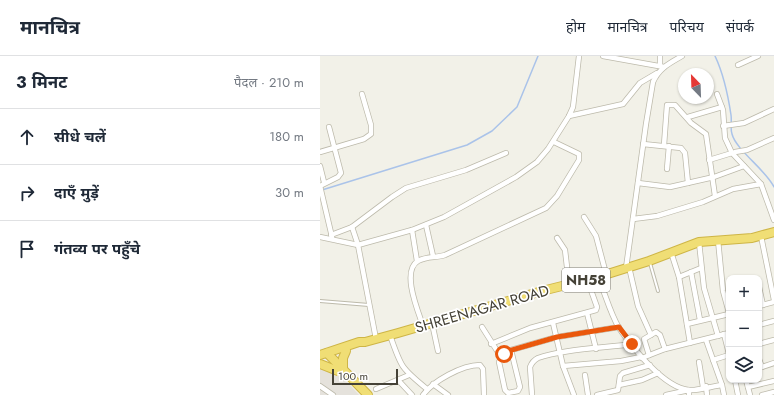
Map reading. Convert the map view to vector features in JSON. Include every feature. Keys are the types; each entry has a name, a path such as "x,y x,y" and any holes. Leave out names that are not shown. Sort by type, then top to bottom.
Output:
{"highway":[{"name":"SHREENAGAR ROAD","path":"394,334 628,268 699,242 761,236 774,232"},
{"name":"NH58","path":"324,357 346,351 365,342 394,334"},
{"name":"NH58","path":"324,357 359,342 365,342"},
{"path":"340,370 346,351"},
{"path":"324,357 340,370"},
{"path":"324,357 368,395"}],"street":[{"path":"320,237 332,237 358,245 412,230 426,225 516,177 537,162 554,142 569,116 575,95 579,56"},
{"path":"603,56 634,59 662,66"},
{"path":"660,56 662,66"},
{"path":"651,335 638,306 628,268 633,219 653,82 662,66 682,56"},
{"path":"738,65 758,56"},
{"path":"569,116 623,104 640,83 659,71"},
{"path":"320,152 364,138 371,134 371,125 362,94"},
{"path":"718,94 722,107 725,138 744,166 761,184 774,220"},
{"path":"667,168 666,145 668,105 670,104 678,106 695,126 706,134 711,178 715,196"},
{"path":"688,117 722,107"},
{"path":"723,126 744,123 774,110"},
{"path":"329,127 341,173 338,177 324,182 320,186 332,237"},
{"path":"709,160 734,152 747,150 774,138"},
{"path":"417,261 433,256 445,255 528,217 552,203 580,160 579,154 554,142"},
{"path":"643,144 666,145 683,150 688,183"},
{"path":"332,237 352,227 406,188 466,170 506,153"},
{"path":"320,166 324,182"},
{"path":"638,183 670,187 711,178 744,166"},
{"path":"633,219 657,216 703,202 733,189 761,184"},
{"path":"584,217 596,236 602,275 619,327 642,357 658,373 689,393"},
{"path":"426,225 433,256"},
{"path":"352,227 358,245 376,339"},
{"path":"412,230 417,261 411,271 411,282 423,326"},
{"path":"761,236 774,301 762,306"},
{"path":"558,238 565,250 569,284"},
{"path":"718,240 723,292 728,311"},
{"path":"699,242 704,288 718,336"},
{"path":"671,252 679,277 690,343"},
{"path":"679,277 701,268"},
{"path":"691,272 700,320"},
{"path":"491,344 530,328 553,323 597,309 587,279"},
{"path":"586,313 596,349"},
{"path":"687,324 726,314"},
{"path":"762,323 774,321"},
{"path":"432,323 438,352"},
{"path":"553,323 563,366 574,395"},
{"path":"482,327 491,344 501,357"},
{"path":"510,350 520,387 518,390 508,393 505,390 500,362 501,357 510,350 557,337 619,327"},
{"path":"649,355 644,339 651,335 659,333 665,349"},
{"path":"394,334 402,367 409,375 427,389"},
{"path":"563,366 621,361 642,357 665,349 726,334"},
{"path":"706,340 722,385 724,395"},
{"path":"762,343 774,340"},
{"path":"532,395 530,367 532,362 538,358 560,353 632,344"},
{"path":"713,360 726,355"},
{"path":"699,362 707,395"},
{"path":"762,367 774,363"},
{"path":"423,395 427,389 440,378 480,365 483,369 484,395"},
{"path":"597,395 616,391 621,374 650,365"},
{"path":"619,385 642,380 658,373"},
{"path":"376,389 409,375"},
{"path":"585,375 588,395"},
{"path":"398,380 412,395"},
{"path":"748,387 774,381"},
{"path":"736,383 738,395"},
{"path":"747,383 750,395"},
{"path":"432,384 448,395"},
{"path":"666,395 689,393 704,387 722,385"},
{"path":"320,386 333,395"},
{"path":"765,395 774,392"}],"lane":[{"path":"649,261 658,291"},
{"path":"320,301 369,305"}],"shaded area":[{"path":"320,368 337,371 359,395 320,395"}],"waterway":[{"path":"322,190 467,145 492,131 517,107 538,56"},
{"path":"715,56 721,70 727,93 731,115 731,132 739,147 765,174 774,187"}],"route":[{"path":"504,354 508,351 557,337 619,327 632,344"}]}
